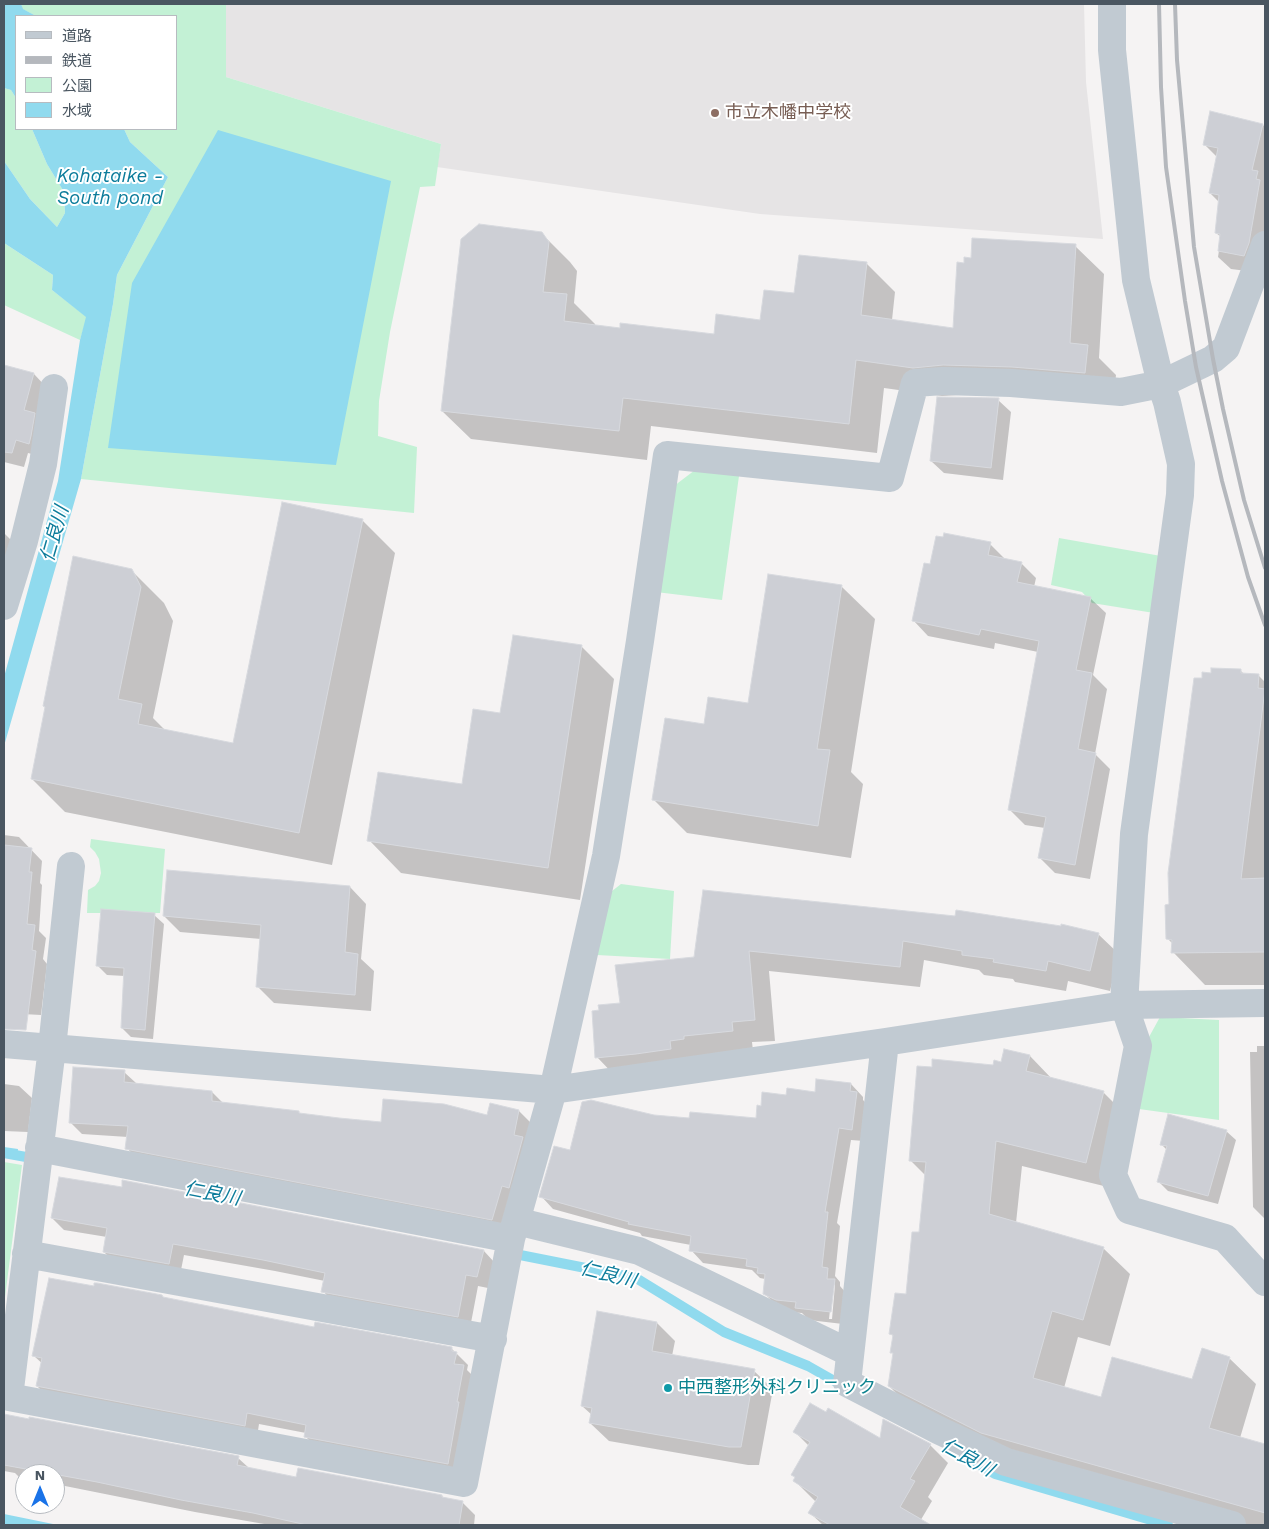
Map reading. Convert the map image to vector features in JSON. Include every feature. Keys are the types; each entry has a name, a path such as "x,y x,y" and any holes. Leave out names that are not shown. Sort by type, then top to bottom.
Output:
{"street":[{"path":"1112,4 1112,50 1136,280 1181,464 1180,495 1134,834 1124,1005 1138,1046 1113,1175 1129,1210 1226,1238 1265,1282"},
{"path":"71,866 52,1048 9,1397 464,1483 513,1234 553,1090 606,856 667,455 890,478 915,383 943,381 1011,383 1121,392 1161,384 1212,359 1226,348 1258,285 1265,245"},
{"path":"4,606 24,541 42,464 54,388"},
{"path":"4,1044 553,1090 1124,1005 1265,1002"},
{"path":"885,1042 847,1383 938,1430 1006,1462 1232,1525"},
{"path":"39,1150 513,1234 639,1252 850,1352"},
{"path":"26,1254 493,1339"}],"shaded area":[{"name":"市立木幡中学校","path":"226,4 1084,4 1086,82 1103,239 760,214 437,167 441,144 226,77"}],"green space":[{"path":"21,4 226,4 226,77 441,144 435,186 420,187 390,332 379,401 378,436 417,447 414,513 81,479 117,275 168,177 130,142 124,130 178,130 178,15 34,15 22,9"},
{"path":"4,88 11,90 15,96 15,130 32,130 47,164 64,192 65,213 57,227 30,199 4,161"},
{"path":"4,243 53,275 52,290 87,317 80,340 4,305"},
{"path":"695,470 739,476 722,600 656,592 674,486"},
{"path":"1059,538 1161,556 1154,613 1092,603 1082,592 1051,585"},
{"path":"91,839 165,849 160,913 87,913 88,890 99,881 101,873 99,859 90,847"},
{"path":"621,884 674,891 670,959 597,955 607,895"},
{"path":"1160,1017 1219,1020 1219,1120 1139,1109 1149,1037"},
{"path":"4,1162 22,1165 4,1305"}],"water":[{"path":"4,4 21,4 23,9 34,15 15,15 15,96 11,90 4,88"},
{"name":"Kohataike - South pond","path":"32,130 124,130 130,142 168,177 117,275 81,479 4,746 4,677 58,481 80,340 86,317 52,290 53,275 4,243 4,161 30,199 57,227 65,213 64,192 47,164"},
{"path":"218,130 391,181 336,465 108,448 132,283"},
{"path":"4,1147 18,1149 17,1159 4,1156"},
{"path":"4,1514 58,1525 4,1525"}],"building":[{"path":"1210,111 1263,124 1252,170 1258,171 1256,179 1260,180 1249,243 1244,256 1218,251 1220,234 1215,233 1219,195 1209,193 1218,148 1203,145"},
{"path":"479,224 542,232 549,242 543,292 567,294 564,321 620,328 620,323 714,334 716,314 760,320 764,290 794,293 799,255 867,262 861,315 953,328 957,262 964,263 964,257 971,258 972,238 1076,244 1070,343 1088,345 1085,373 1012,367 943,365 913,368 856,360 849,424 623,398 619,431 441,411 461,239"},
{"path":"4,365 34,373 24,410 35,413 29,444 16,440 12,453 4,452"},
{"path":"937,397 999,398 991,468 930,461"},
{"path":"282,502 363,519 299,833 31,779 45,707 43,706 73,556 132,569 141,587 118,699 142,704 138,724 233,743"},
{"path":"944,533 991,542 988,555 1022,562 1017,582 1091,597 1076,670 1092,673 1078,749 1096,753 1075,865 1038,858 1046,817 1008,810 1039,641 981,629 979,635 912,621 924,563 930,564 936,536 943,537"},
{"path":"768,574 842,585 817,749 830,750 818,826 652,800 665,718 704,724 708,697 748,703"},
{"path":"513,635 582,645 548,868 367,841 378,772 462,784 473,709 500,713"},
{"path":"1211,668 1241,669 1241,673 1259,674 1258,688 1265,689 1241,879 1265,878 1265,952 1171,953 1172,940 1166,939 1165,905 1169,904 1168,873 1194,678 1202,678 1202,672 1211,673"},
{"path":"4,845 32,848 29,872 32,872 27,924 35,925 32,950 36,951 26,1030 4,1029"},
{"path":"167,870 350,886 345,952 358,954 355,995 256,987 261,925 163,916"},
{"path":"703,890 955,916 956,910 1061,926 1061,924 1099,933 1090,971 1048,961 1046,971 993,962 994,959 962,955 962,951 903,941 900,967 749,951 755,1020 732,1022 733,1031 684,1036 684,1039 670,1041 671,1049 595,1058 592,1011 599,1010 598,1005 620,1003 615,965 694,957"},
{"path":"101,909 155,913 145,1030 121,1028 124,968 96,966"},
{"path":"1004,1049 1030,1055 1026,1071 1104,1091 1086,1163 996,1141 989,1214 1104,1247 1083,1320 1052,1311 1033,1378 1101,1397 1112,1357 1192,1379 1202,1348 1230,1357 1209,1428 1265,1444 1265,1513 981,1433 888,1386 893,1353 890,1353 893,1335 889,1334 895,1293 906,1294 912,1232 919,1232 926,1162 909,1161 917,1066 932,1067 932,1059 993,1065 994,1060 1001,1062"},
{"path":"73,1067 125,1070 124,1082 212,1091 212,1101 381,1122 383,1099 444,1104 487,1115 490,1103 519,1110 514,1135 523,1137 509,1188 502,1186 492,1220 125,1149 128,1126 69,1123"},
{"path":"816,1079 851,1083 850,1091 857,1092 852,1130 839,1128 825,1212 828,1212 822,1267 828,1268 827,1279 835,1279 831,1312 795,1308 796,1302 776,1300 763,1294 765,1274 757,1273 758,1268 746,1266 747,1259 689,1251 691,1236 628,1224 629,1222 539,1197 554,1146 570,1150 582,1102 591,1100 654,1115 689,1118 690,1112 756,1118 757,1105 761,1106 762,1092 786,1095 787,1088 815,1092"},
{"path":"1168,1114 1227,1130 1208,1196 1157,1182 1167,1146 1160,1145"},
{"path":"59,1177 122,1187 122,1180 484,1250 477,1277 466,1275 458,1317 321,1292 325,1273 263,1260 173,1244 169,1264 103,1252 107,1228 51,1218"},
{"path":"49,1278 94,1286 94,1283 97,1283 162,1295 163,1297 314,1327 315,1322 452,1347 452,1351 457,1352 454,1364 464,1365 448,1464 304,1437 306,1425 247,1413 245,1426 36,1386 42,1358 32,1356"},
{"name":"中西整形外科クリニック","path":"597,1311 657,1322 652,1351 755,1369 741,1447 729,1447 589,1423 592,1408 581,1406"},
{"path":"810,1403 826,1412 828,1408 880,1438 883,1419 931,1444 910,1479 915,1481 900,1507 931,1525 830,1525 808,1513 818,1497 793,1481 795,1477 791,1475 810,1442 793,1432"},
{"path":"4,1414 239,1456 237,1465 296,1477 298,1468 442,1495 442,1497 463,1501 459,1525 307,1525 65,1476 65,1464 15,1464 15,1467 4,1465"}],"waterway":[{"name":"仁良川","path":"4,1153 37,1159"},
{"name":"仁良川","path":"510,1253 636,1278 724,1332 808,1366 845,1387"},
{"name":"仁良川","path":"964,1456 995,1474 1168,1525"}],"railway":[{"path":"1159,4 1161,87 1166,167 1196,367 1222,481 1248,577 1265,625"},
{"path":"1175,4 1177,60 1194,247 1223,409 1244,500 1265,568"}],"place":[{"name":"市立木幡中学校","path":"715,113"},
{"name":"中西整形外科クリニック","path":"668,1388"}]}
